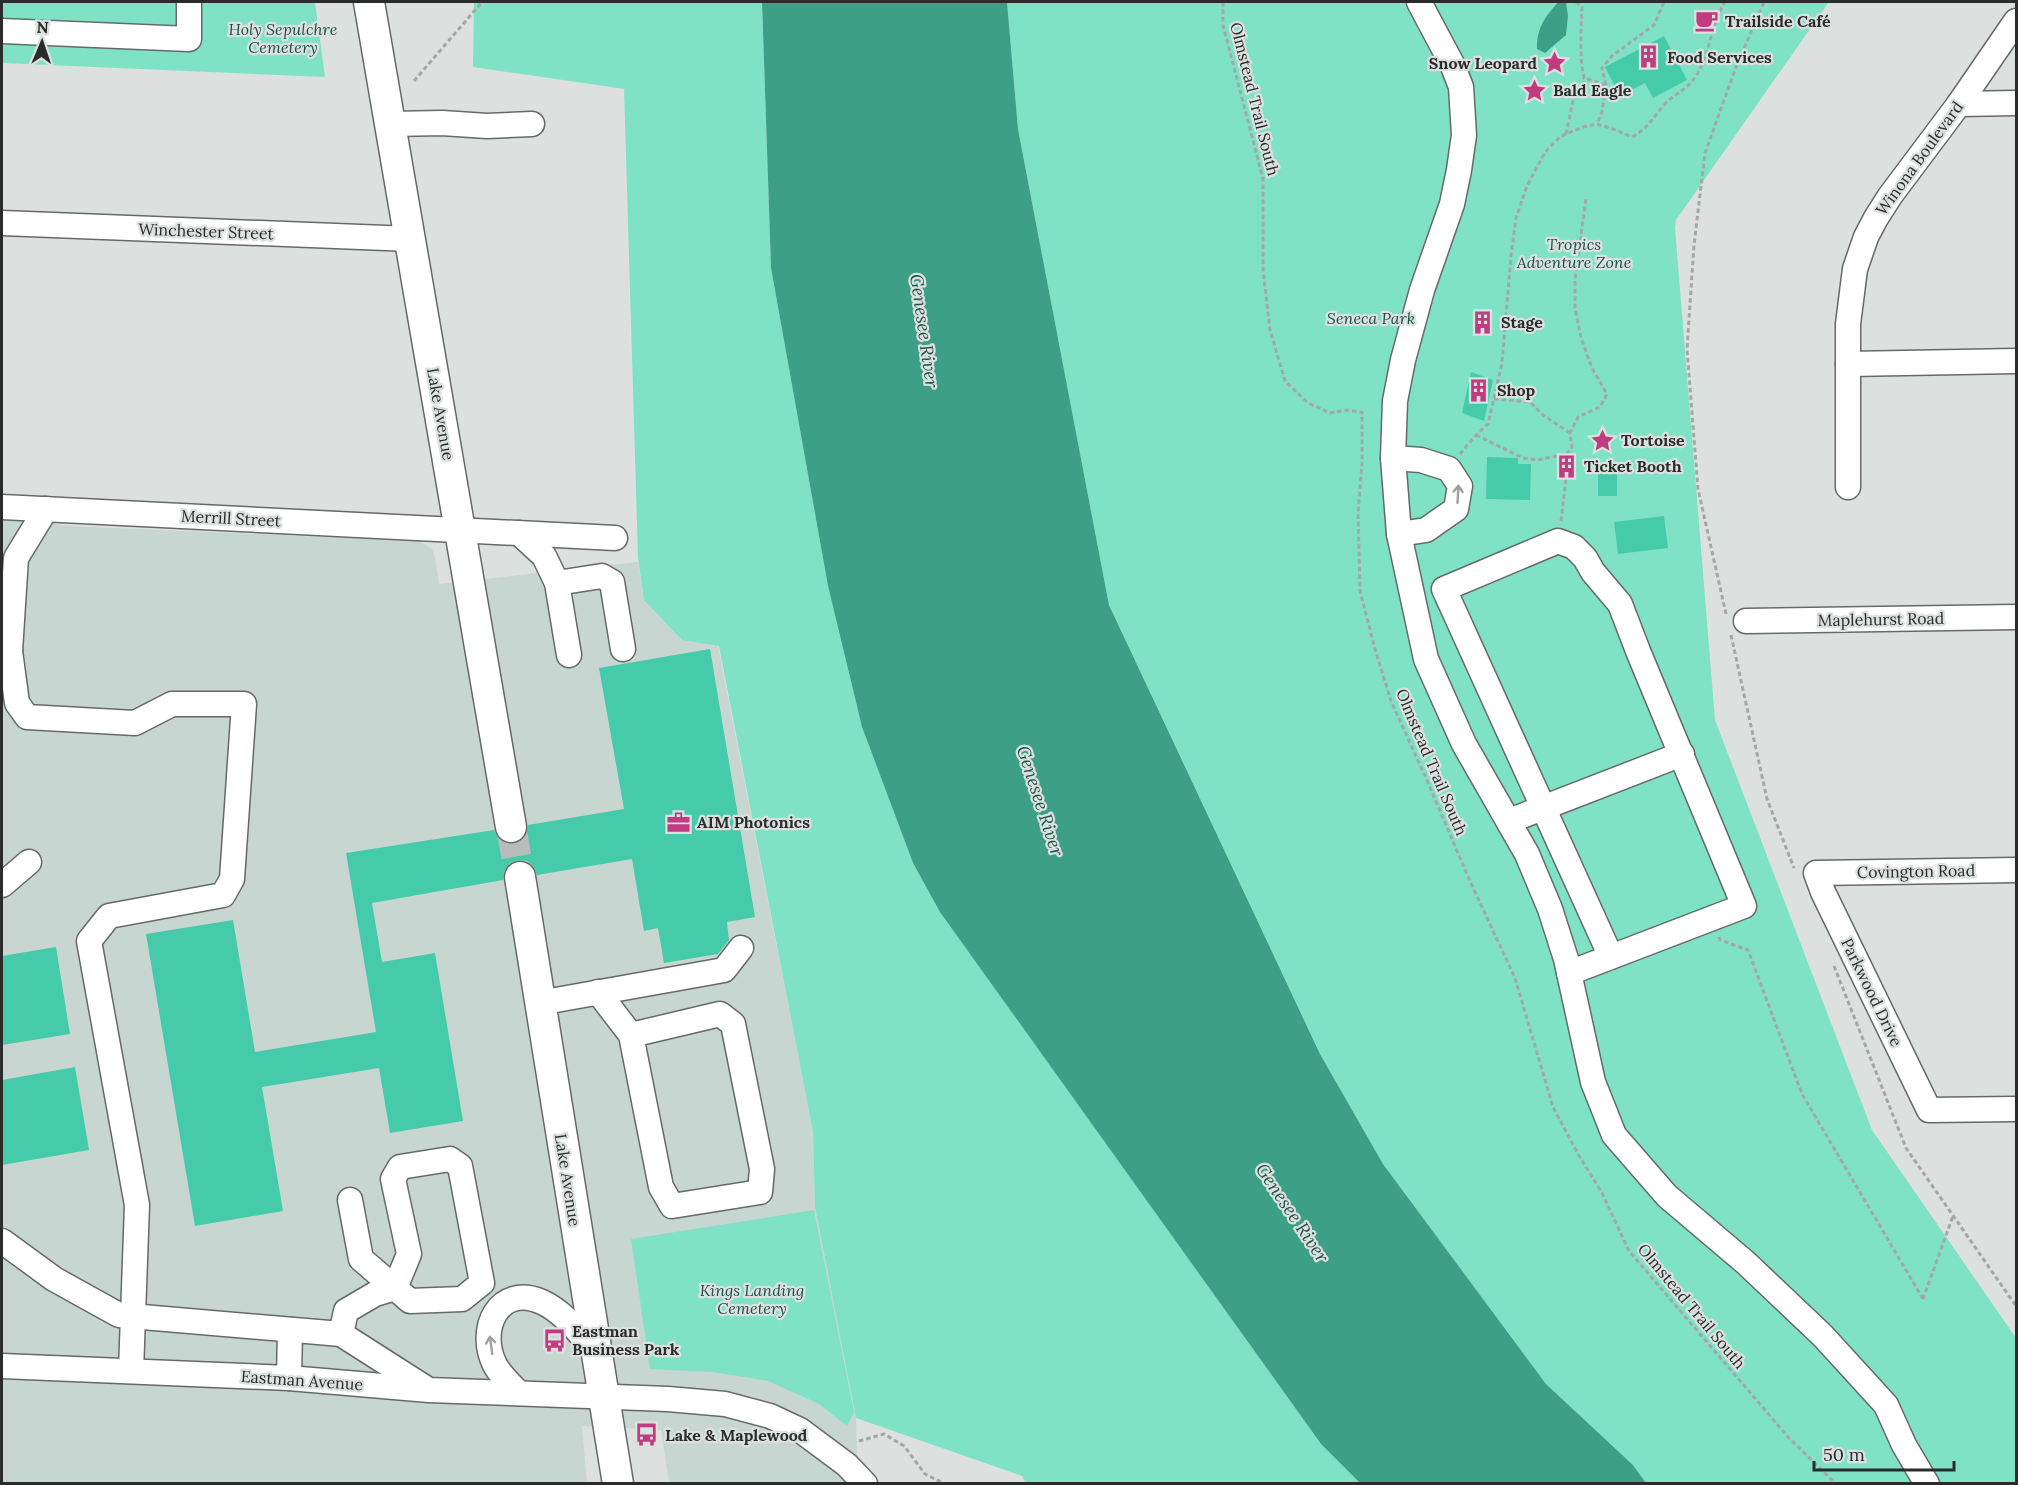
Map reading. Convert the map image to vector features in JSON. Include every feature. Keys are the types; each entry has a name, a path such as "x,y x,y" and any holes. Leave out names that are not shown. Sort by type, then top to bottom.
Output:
{"main road":[{"name":"Lake Avenue","path":"369,2 511,827"},
{"name":"Lake Avenue","path":"520,877 618,1484"}],"street":[{"path":"2,31 189,39 189,2"},
{"path":"1419,2 1452,64 1461,87 1464,135 1452,204 1422,290 1403,360 1395,401 1394,458 1399,534 1426,659 1464,744 1527,854 1550,909 1569,973 1593,1082 1614,1135 1667,1196 1746,1263 1814,1328 1878,1396 1886,1405 1904,1445 1927,1484"},
{"name":"Winona Boulevard","path":"1848,487 1848,324 1852,286 1866,237 1890,196 1959,104 2016,21"},
{"path":"1959,104 2016,103"},
{"path":"391,124 442,123 486,126 532,124"},
{"name":"Winchester Street","path":"2,223 411,239"},
{"path":"1848,364 2016,361"},
{"path":"1394,458 1421,460 1449,469 1460,486 1456,509 1426,530 1399,534"},
{"name":"Merrill Street","path":"2,507 615,537"},
{"path":"46,509 16,558 6,651 17,703 27,717 135,723 172,704 244,704 232,879 223,895 109,916 89,941 137,1205 131,1371"},
{"path":"519,533 544,556 557,583 569,655"},
{"path":"1411,594 1444,589 1558,541 1574,547 1585,558 1593,572 1620,604 1744,906 1569,973"},
{"path":"557,583 602,576 612,582 623,649"},
{"path":"1444,589 1611,957"},
{"name":"Maplehurst Road","path":"1734,622 2016,617"},
{"path":"1509,821 1682,754"},
{"path":"2,885 28,862"},
{"name":"Covington Road","path":"1816,873 2016,870"},
{"name":"Parkwood Drive","path":"1816,873 1823,892 1929,1110 2016,1108"},
{"path":"539,1003 724,970 741,948"},
{"path":"598,992 631,1035 661,1187 672,1206 760,1192 762,1170 733,1024 720,1014 631,1035"},
{"path":"350,1200 361,1259 410,1301 462,1299 482,1283 460,1166 450,1159 400,1167 393,1179 409,1254 395,1288"},
{"path":"2,1241 54,1279 119,1315 341,1334 429,1390"},
{"path":"341,1334 346,1311 375,1294 395,1288"},
{"path":"519,1393 495,1364 489,1343 489,1328 495,1312 504,1304 515,1299 528,1298 540,1301 569,1321 596,1352"},
{"path":"289,1378 290,1330"},
{"name":"Eastman Avenue","path":"2,1366 289,1378 429,1390 725,1404 770,1416 800,1430 847,1465 865,1484"}],"path":[{"path":"414,81 482,2"},
{"name":"Olmstead Trail South","path":"1223,2 1223,25 1263,179 1263,269 1270,330 1285,381 1308,403 1330,413 1347,410 1362,412 1362,463 1358,513 1360,591 1391,701 1515,978 1553,1107 1602,1193 1629,1251 1789,1438 1836,1484"},
{"path":"1576,2 1582,7"},
{"path":"1584,2 1581,32 1581,65 1584,78 1606,85"},
{"path":"1597,124 1602,112 1606,85 1602,68 1612,56 1654,25 1665,2"},
{"path":"1449,469 1476,435 1488,424 1502,363 1516,218 1538,163 1545,152 1561,136 1597,124 1632,137 1644,131 1672,96 1682,93 1696,76 1725,2"},
{"path":"1764,2 1736,67 1705,153 1694,245 1687,349 1698,489 1734,622 1767,799"},
{"path":"1566,134 1573,101 1587,78"},
{"path":"1567,462 1567,454 1572,447 1570,433 1578,417 1600,407 1607,394 1592,368 1581,338 1575,308 1575,279 1586,198"},
{"path":"1494,399 1530,402 1543,415 1570,433"},
{"path":"1476,435 1523,458 1537,460 1567,454"},
{"path":"1558,541 1567,470"},
{"path":"1711,918 1720,940 1748,950 1802,1094 1923,1299 1953,1215"},
{"path":"859,1441 884,1434 904,1446 925,1474 945,1484"}],"shaded area":[{"name":"Eastman Business Park","path":"2,513 68,526 419,541 432,549 439,584 638,562 644,600 718,646 813,1132 815,1207 856,1418 858,1483 669,1483 661,1430 582,1426 587,1483 2,1483"}],"green space":[{"name":"Holy Sepulchre Cemetery","path":"2,2 315,2 325,77 2,63"},
{"path":"474,2 762,2 771,268 828,586 862,727 913,863 941,912 1321,1444 1360,1483 1026,1483 1022,1476 856,1418 815,1207 813,1132 719,646 682,640 644,600 638,558 624,89 473,67"},
{"name":"Seneca Park","path":"1007,2 1829,2 1676,220 1715,720 1872,1130 2016,1338 2016,1483 1646,1483 1633,1465 1546,1384 1383,1164 1320,1054 1109,605 1018,129"},
{"name":"Kings Landing Cemetery","path":"814,1210 854,1412 847,1426 819,1404 768,1381 713,1372 650,1369 631,1239"}],"water":[{"name":"Genesee River","path":"762,2 1007,2 1018,129 1109,605 1320,1054 1383,1164 1546,1384 1633,1465 1646,1483 1360,1483 1321,1444 940,912 913,863 862,727 828,586 771,268"},
{"path":"1558,2 1566,2 1568,16 1566,35 1545,53 1537,49 1538,34"}],"building":[{"name":"Food Services","path":"1664,36 1687,80 1653,98 1645,83 1620,96 1605,67"},
{"name":"Shop","path":"1471,372 1493,380 1484,421 1462,413"},
{"path":"1487,457 1518,458 1518,464 1531,464 1530,500 1486,499"},
{"path":"1598,471 1617,471 1617,496 1598,496"},
{"path":"1664,516 1668,548 1618,554 1614,522"},
{"path":"710,649 755,917 727,922 729,940 718,954 664,963 658,928 644,931 632,859 537,875 533,866 527,861 518,860 509,864 504,871 503,880 372,903 382,962 435,953 463,1121 390,1133 379,1068 262,1087 283,1211 195,1226 146,934 233,920 255,1052 376,1032 346,853 494,830 498,838 513,844 522,840 528,825 624,809 599,668"},
{"path":"56,947 70,1034 2,1045 2,956"},
{"path":"75,1067 89,1150 2,1165 2,1080"}],"tunnel":[{"path":"511,827 520,877"}],"place":[{"name":"Trailside Café","path":"1707,21"},
{"name":"Food Services","path":"1649,57"},
{"name":"Snow Leopard","path":"1555,63"},
{"name":"Bald Eagle","path":"1535,90"},
{"name":"Stage","path":"1483,322"},
{"name":"Shop","path":"1479,390"},
{"name":"Tortoise","path":"1603,440"},
{"name":"Ticket Booth","path":"1566,466"},
{"name":"AIM Photonics","path":"679,822"},
{"name":"Eastman Business Park","path":"554,1340"},
{"name":"Lake & Maplewood","path":"647,1435"}],"park label":[{"name":"Tropics Adventure Zone","path":"1574,253"}]}
